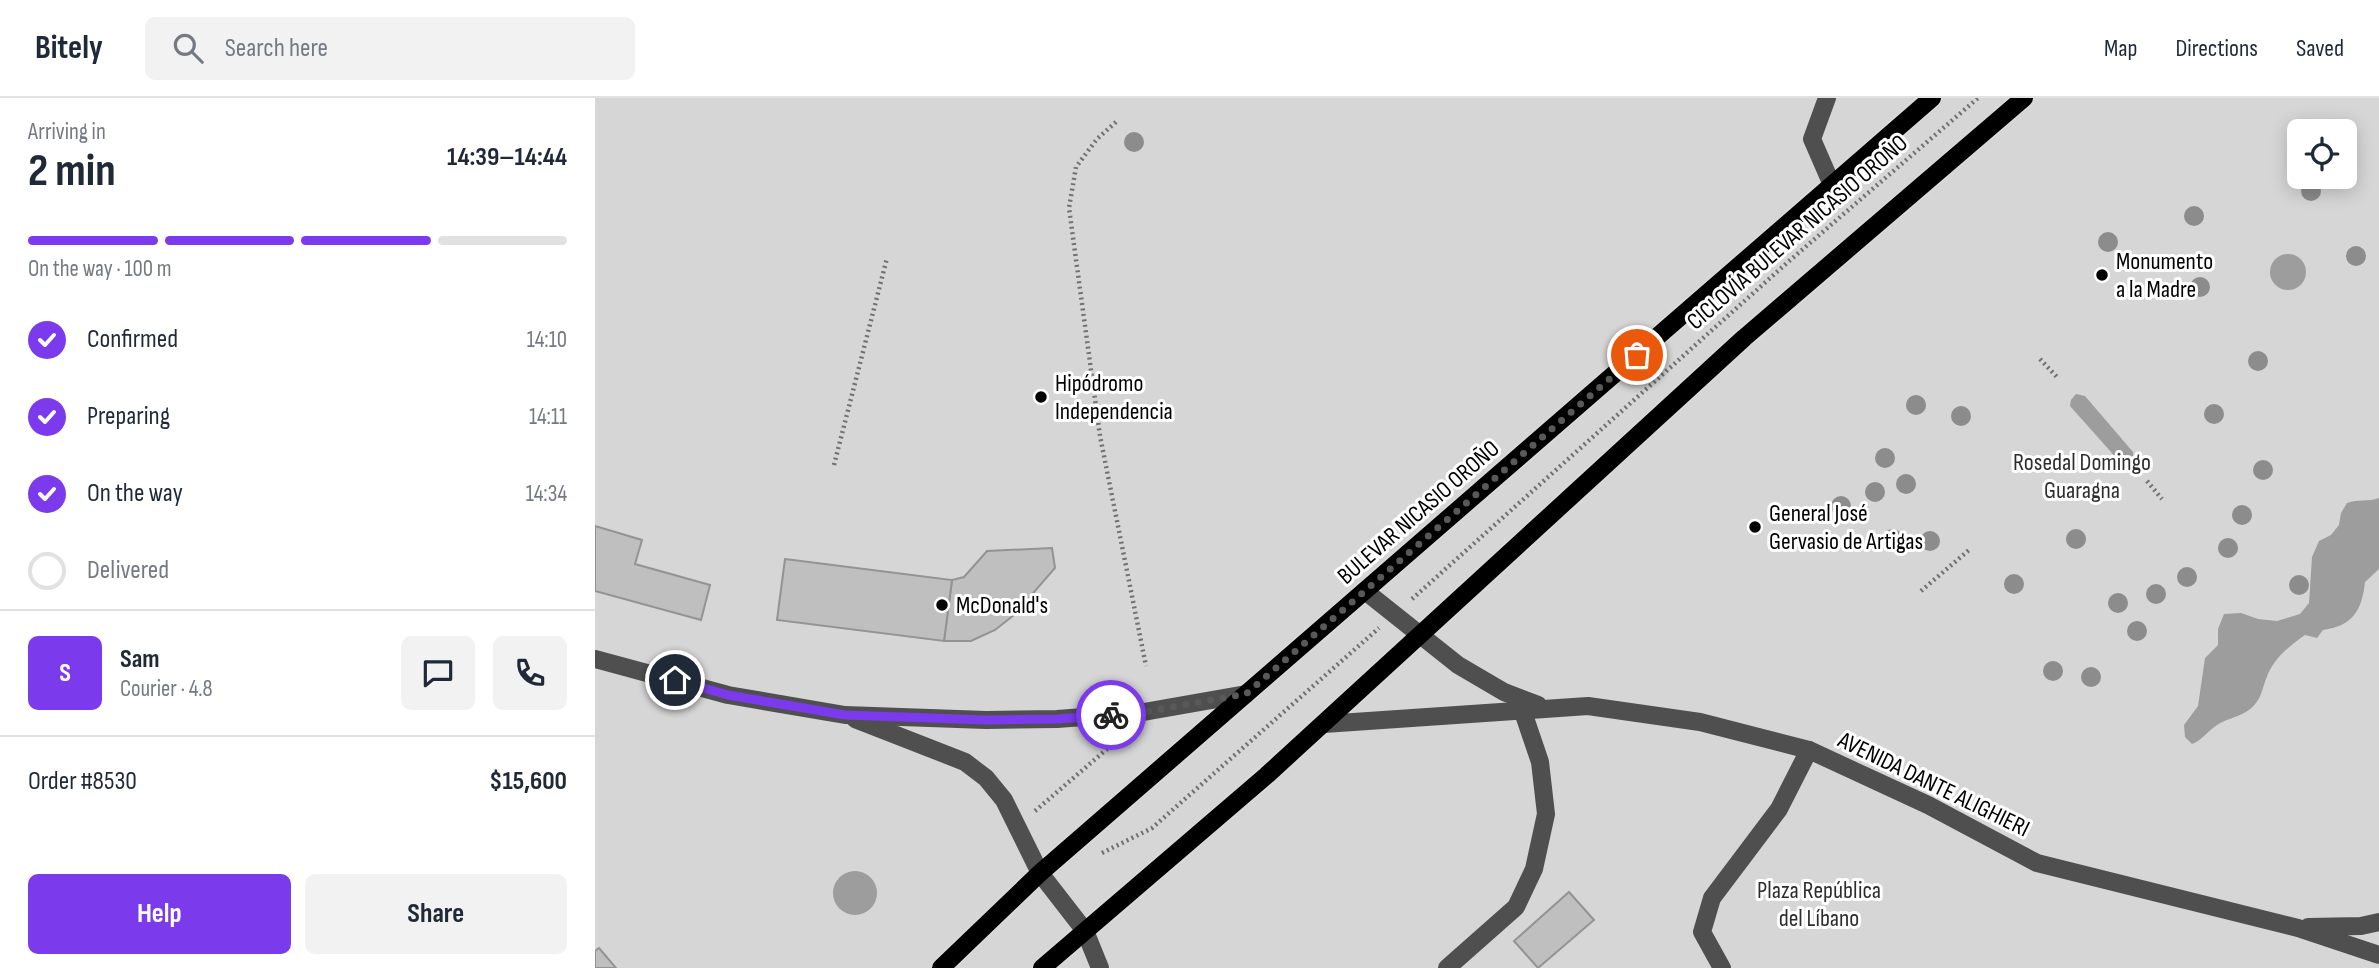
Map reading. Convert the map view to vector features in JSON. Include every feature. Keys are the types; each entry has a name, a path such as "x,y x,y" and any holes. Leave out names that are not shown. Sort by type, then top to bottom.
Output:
{"main road":[{"name":"BULEVAR NICASIO OROÑO","path":"941,968 1040,873 1932,98"},
{"path":"1042,968 1324,724 1744,338 2024,98"}],"street":[{"path":"1827,98 1812,139 1832,185"},
{"name":"AVENIDA DANTE ALIGHIERI","path":"1365,591 1458,665 1504,692 1544,708"},
{"path":"595,659 728,695 845,715 986,720 1057,719 1138,713 1246,694"},
{"name":"AVENIDA DANTE ALIGHIERI","path":"1324,724 1588,706 1700,722 1809,750 1928,805 2037,863 2298,928 2379,955"},
{"path":"1447,968 1515,907 1534,869 1546,814 1541,762 1522,709"},
{"path":"845,715 965,762 986,778 1005,800 1040,873 1085,931 1100,968"},
{"path":"1722,968 1702,932 1712,898 1779,809 1809,750"},
{"name":"AVENIDA DANTE ALIGHIERI","path":"2298,928 2361,926 2379,922"}],"path":[{"name":"CICLOVÍA BULEVAR NICASIO OROÑO","path":"1094,856 1152,828 1395,615 1788,262 1978,98"},
{"path":"1116,122 1097,139 1076,167 1069,208 1100,436 1146,666"},
{"path":"834,465 887,258"},
{"path":"2040,359 2058,378"},
{"path":"2147,481 2162,499"},
{"path":"1921,591 1969,550"},
{"path":"1030,816 1125,734"}],"green space":[{"path":"595,98 2379,98 2379,968 595,968"}],"shaded area":[{"path":"2288,254 2301,259 2306,272 2301,285 2288,290 2275,285 2270,272 2275,259"},
{"path":"2076,394 2085,396 2133,452 2134,460 2129,465 2119,461 2070,406"},
{"path":"2379,498 2379,569 2365,582 2361,601 2354,615 2341,625 2323,630 2317,638 2305,635 2293,644 2273,665 2259,698 2248,711 2219,724 2192,744 2185,737 2184,725 2198,706 2205,658 2218,645 2218,629 2224,614 2241,613 2258,619 2277,621 2300,614 2309,603 2312,557 2319,541 2331,535 2339,525 2341,513 2347,503"},
{"path":"855,871 870,878 877,893 870,908 855,915 840,908 833,893 840,878"}],"building":[{"path":"595,526 642,540 635,564 710,585 701,620 595,591"},
{"path":"1052,548 1055,568 1014,615 995,630 971,641 944,641 952,580 964,577 987,551"},
{"path":"785,559 952,580 944,641 777,620"},
{"path":"1569,892 1594,920 1538,968 1514,941"},
{"path":"599,948 616,968 595,968 595,951"}],"way so far":[{"path":"1111,715 1138,713 1246,694 1637,355"}],"place":[{"name":"Monumento a la Madre","path":"2102,275"},
{"name":"Hipódromo Independencia","path":"1041,397"},
{"name":"General José Gervasio de Artigas","path":"1755,527"},
{"name":"McDonald's","path":"942,605"}],"route":[{"path":"675,680 728,695 845,715 986,720 1111,715"}],"park label":[{"name":"Rosedal Domingo Guaragna","path":"2082,476"},
{"name":"Plaza República del Líbano","path":"1819,904"}]}
